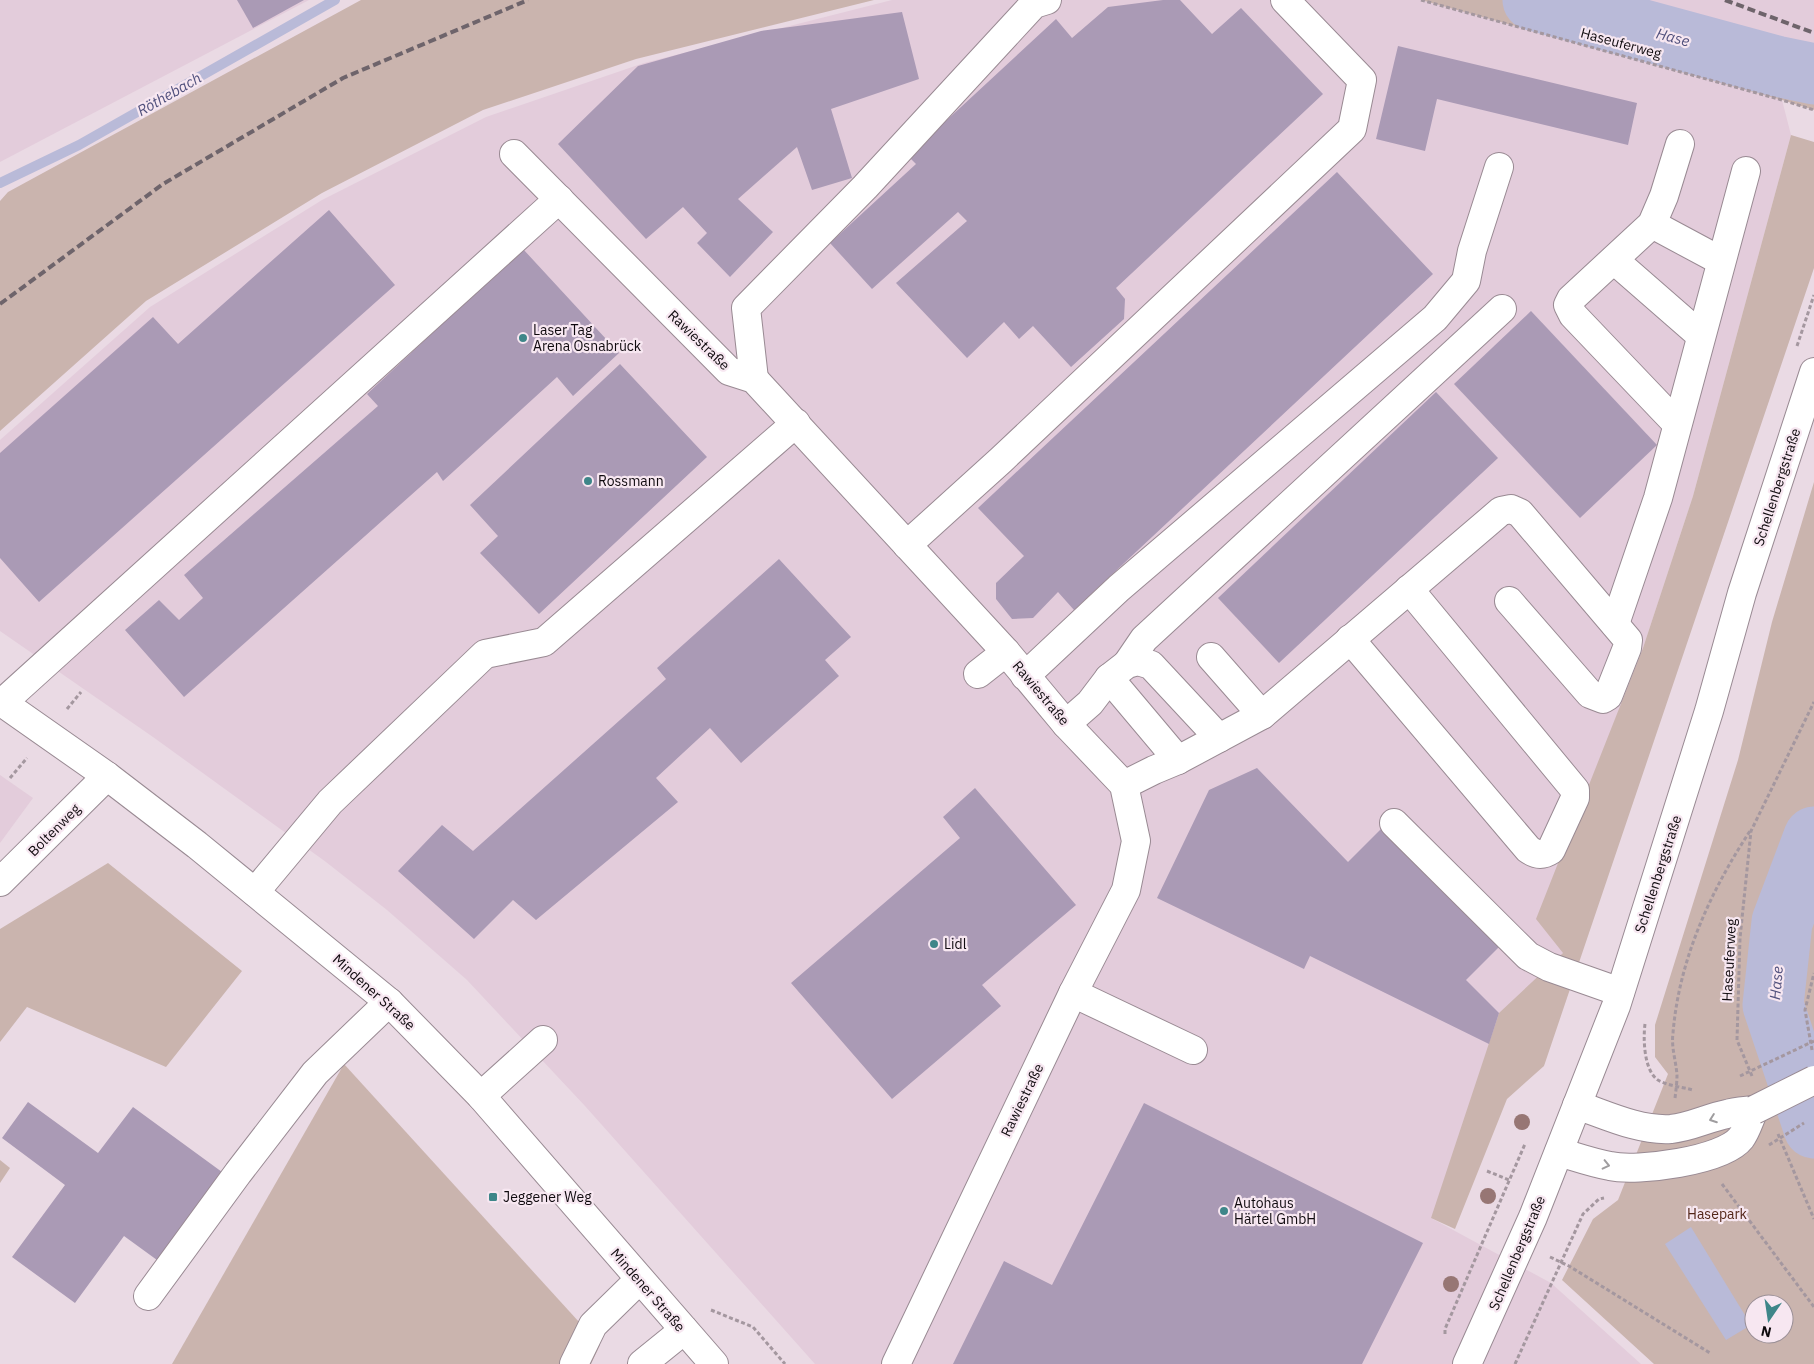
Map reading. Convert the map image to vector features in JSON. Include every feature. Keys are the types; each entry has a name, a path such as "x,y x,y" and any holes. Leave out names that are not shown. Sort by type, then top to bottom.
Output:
{"street":[{"path":"754,379 746,308 865,187 1034,4 1047,0"},
{"path":"907,545 1008,454 1352,129 1362,80 1285,0"},
{"path":"1677,424 1570,311 1568,305 1571,299 1652,224 1664,196 1680,144"},
{"name":"Rawiestraße","path":"514,154 729,372 754,379 1006,652 1066,724 1124,785 1136,841 1126,890 1073,993 896,1364"},
{"path":"1025,676 1119,588 1435,318 1466,281 1472,251 1499,167"},
{"path":"1614,624 1658,498 1700,335 1746,172"},
{"path":"1,702 559,199"},
{"path":"1652,224 1721,261"},
{"path":"1614,260 1700,335"},
{"path":"1066,724 1090,703 1144,639 1502,309"},
{"name":"Schellenbergstraße","path":"1467,1364 1521,1244 1603,1042 1709,711 1742,593 1814,372"},
{"path":"255,892 330,802 485,654 544,642 796,423"},
{"path":"1124,785 1178,760 1262,715 1502,511 1511,509 1520,514 1628,640 1629,643 1608,696 1603,700 1590,694 1509,601"},
{"path":"1350,639 1528,849 1535,854 1545,854 1551,850 1575,798 1575,790 1409,589"},
{"path":"978,674 1006,652"},
{"path":"1211,657 1262,715"},
{"path":"1118,671 1138,661 1151,665 1219,738"},
{"path":"1118,671 1178,760"},
{"name":"Mindener Straße","path":"1,702 107,776 197,845 389,1002 481,1096 714,1364"},
{"name":"Boltenweg","path":"0,882 107,776"},
{"path":"1394,823 1528,956 1549,967 1620,992"},
{"path":"1073,993 1193,1050"},
{"path":"148,1296 238,1173 316,1073 389,1002"},
{"path":"481,1096 543,1040"},
{"path":"1577,1105 1627,1122 1657,1129 1672,1129 1700,1124 1726,1114 1754,1110 1814,1080"},
{"path":"1559,1152 1612,1167 1662,1166 1697,1159 1722,1150 1741,1138 1754,1110"},
{"path":"574,1364 593,1324 639,1280"},
{"path":"642,1364 684,1330"}],"path":[{"name":"Haseuferweg","path":"1421,0 1814,110"},
{"name":"Haseuferweg","path":"1752,1076 1737,1040 1740,938 1751,831 1814,702"},
{"path":"1645,1054 1647,1062 1657,1080 1676,1086 1677,1076 1672,1036 1675,1012 1686,964 1707,907 1728,864 1751,831"},
{"path":"1812,1051 1805,1010 1814,973"},
{"path":"1740,1076 1814,1041"},
{"path":"1769,1145 1806,1121"},
{"path":"1776,1130 1814,1219"},
{"path":"1445,1329 1509,1180 1487,1170"},
{"path":"1717,1176 1814,1307"},
{"path":"1515,1364 1583,1214 1599,1199"},
{"path":"1521,1244 1561,1262 1710,1353"},
{"path":"753,1327 785,1364"}],"shaded area":[{"path":"0,0 309,0 0,162"},
{"path":"892,0 1421,0 1782,100 1791,135 1693,496 1643,648 1563,953 1549,967 1431,1218 1551,1283 1641,1364 815,1364 585,1106 467,980 387,910 326,862 153,737 0,631 0,440 150,307 322,200 486,117 644,63"},
{"path":"1533,0 1814,0 1814,74 1776,66"},
{"path":"0,775 33,798 0,843"}],"green space":[{"path":"361,0 874,0 636,59 483,110 322,193 146,301 0,431 0,201 8,192"},
{"path":"1421,0 1533,0 1776,66 1814,74 1814,110 1782,100"},
{"path":"1791,135 1814,142 1814,268 1544,1066 1507,1099 1455,1229 1431,1218 1499,1013 1563,953 1536,919 1643,648 1693,496"},
{"name":"Hasepark","path":"1814,482 1814,1364 1654,1364 1562,1280 1593,1219 1618,1200 1668,1074 1655,1057 1655,1025 1738,760 1772,622"},
{"path":"108,863 242,971 166,1067 27,1007 0,1042 0,929"},
{"path":"344,1064 600,1345 591,1364 172,1364"},
{"path":"0,1160 10,1168 0,1183"}],"water":[{"path":"1691,1227 1744,1314 1744,1329 1726,1340 1665,1244"}],"building":[{"path":"237,0 304,0 253,28"},
{"path":"1163,0 1180,0 1212,34 1241,8 1323,94 1116,288 1125,299 1124,319 1071,367 1033,326 1019,339 1004,322 967,358 896,283 967,221 958,212 872,289 830,243 916,164 908,156 1056,19 1072,38 1108,7"},
{"path":"902,12 919,79 831,109 852,178 812,190 797,147 738,199 773,232 730,277 697,243 707,233 683,207 646,239 558,144 638,66 761,31"},
{"path":"1398,46 1637,103 1628,145 1437,99 1425,151 1376,139"},
{"path":"1337,172 1433,274 1074,610 1058,592 1033,618 1012,619 996,599 996,583 1024,556 978,508"},
{"path":"329,210 395,285 39,602 0,558 0,453 153,317 178,344"},
{"path":"523,249 619,353 573,396 557,377 443,481 437,472 184,697 125,630 159,600 179,620 203,598 184,575 378,406 367,394"},
{"path":"1531,311 1657,445 1580,518 1454,384"},
{"name":"Rossmann","path":"620,364 707,457 539,614 480,553 498,536 470,505"},
{"path":"1436,392 1498,458 1279,663 1218,598"},
{"path":"779,559 851,637 825,660 839,676 741,763 710,728 656,778 678,802 536,920 513,900 474,939 398,871 442,825 473,851 666,679 657,668"},
{"path":"1257,768 1348,862 1381,829 1499,947 1466,980 1499,1013 1489,1044 1310,956 1304,969 1157,898 1209,790"},
{"name":"Lidl","path":"975,788 1076,905 982,985 1001,1006 892,1099 791,983 960,838 943,817"},
{"path":"28,1102 98,1153 133,1107 222,1172 157,1260 124,1236 75,1303 12,1257 65,1185 2,1138"},
{"name":"Autohaus Härtel GmbH","path":"1144,1103 1423,1243 1362,1364 953,1364 1004,1261 1052,1285"}],"waterway":[{"name":"Röthebach","path":"0,183 79,145 335,0"},
{"name":"Hase","path":"1533,0 1776,66 1814,74"},
{"name":"Hase","path":"1814,837 1782,922 1773,1005 1814,1128"}],"railway":[{"path":"0,304 163,184 343,78 528,0"},
{"path":"1725,0 1814,33"}],"place":[{"name":"Laser Tag Arena Osnabrück","path":"523,338"},
{"name":"Rossmann","path":"588,481"},
{"name":"Lidl","path":"934,944"},
{"name":"Jeggener Weg","path":"493,1197"},
{"name":"Autohaus Härtel GmbH","path":"1224,1211"}]}
